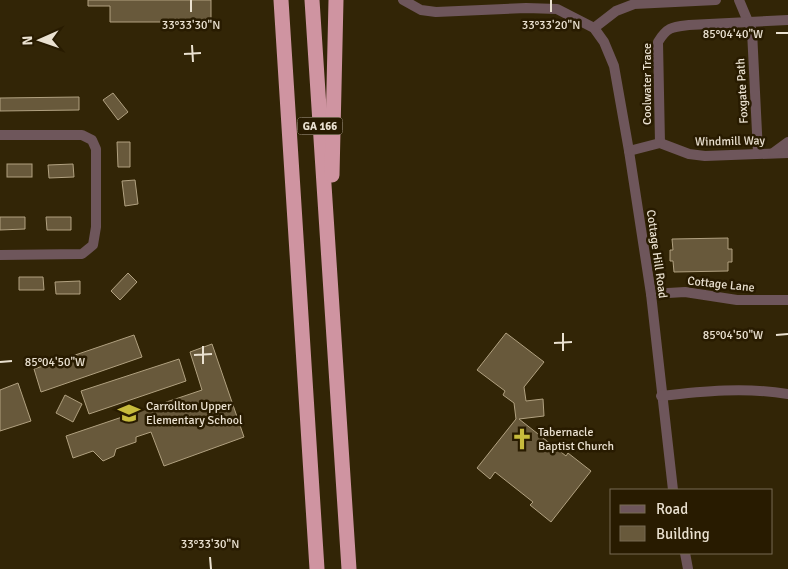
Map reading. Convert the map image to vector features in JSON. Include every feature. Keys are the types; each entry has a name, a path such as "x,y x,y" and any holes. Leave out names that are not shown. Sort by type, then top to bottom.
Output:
{"highway":[{"path":"271,0 276,57 287,103"},
{"name":"GA 166","path":"281,0 317,569"},
{"name":"GA 166","path":"312,0 349,569"},
{"path":"328,251 332,192 336,0"},
{"path":"311,569 316,550"}],"street":[{"path":"403,0 421,10 436,12 526,8 556,9 594,28 616,11 634,4 716,0"},
{"name":"Foxgate Path","path":"739,0 752,31 758,153"},
{"name":"Coolwater Trace","path":"660,143 658,42 664,32 672,27 788,20"},
{"name":"Cottage Hill Road","path":"594,28 604,42 614,66 630,150 650,294 673,489"},
{"path":"0,135 82,135 92,140 96,149 96,227 94,245 82,254 0,255"},
{"name":"Windmill Way","path":"773,153 788,142"},
{"path":"630,150 660,143"},
{"name":"Windmill Way","path":"660,143 689,154 705,156 788,153"},
{"name":"Cottage Lane","path":"650,294 685,292 737,300 788,300"},
{"path":"661,396 710,390 770,391 788,394"},
{"path":"685,554 688,569"}],"building":[{"path":"88,0 211,0 211,22 110,22 110,6 88,6"},
{"path":"113,93 128,112 118,120 103,100"},
{"path":"79,97 79,110 0,111 0,98"},
{"path":"117,142 130,142 130,167 118,167"},
{"path":"7,164 32,164 32,177 7,177"},
{"path":"73,164 74,177 49,178 48,165"},
{"path":"135,180 138,204 125,206 122,181"},
{"path":"0,217 25,217 25,229 0,230"},
{"path":"46,217 71,217 71,230 47,230"},
{"path":"728,238 728,249 732,249 732,262 728,262 728,271 674,272 673,261 670,261 670,250 673,250 672,239"},
{"path":"128,273 137,282 120,300 111,291"},
{"path":"19,277 43,277 44,290 19,290"},
{"path":"80,281 80,294 56,294 55,282"},
{"name":"Tabernacle Baptist Church","path":"506,333 544,362 524,387 526,401 543,399 544,416 519,419 566,456 568,453 591,471 551,522 530,505 533,502 495,472 490,479 477,468 516,419 514,403 503,395 505,391 477,370"},
{"path":"134,335 142,357 41,392 34,369"},
{"path":"212,344 244,437 164,466 151,432 136,437 136,442 116,449 114,456 103,461 93,451 73,458 66,436 202,390 190,352"},
{"path":"179,359 186,381 89,414 81,391"},
{"path":"18,383 31,421 0,431 0,390"},
{"path":"65,395 82,404 73,422 56,413"}],"place":[{"name":"Carrollton Upper Elementary School","path":"129,413"},
{"name":"Tabernacle Baptist Church","path":"522,439"}]}
